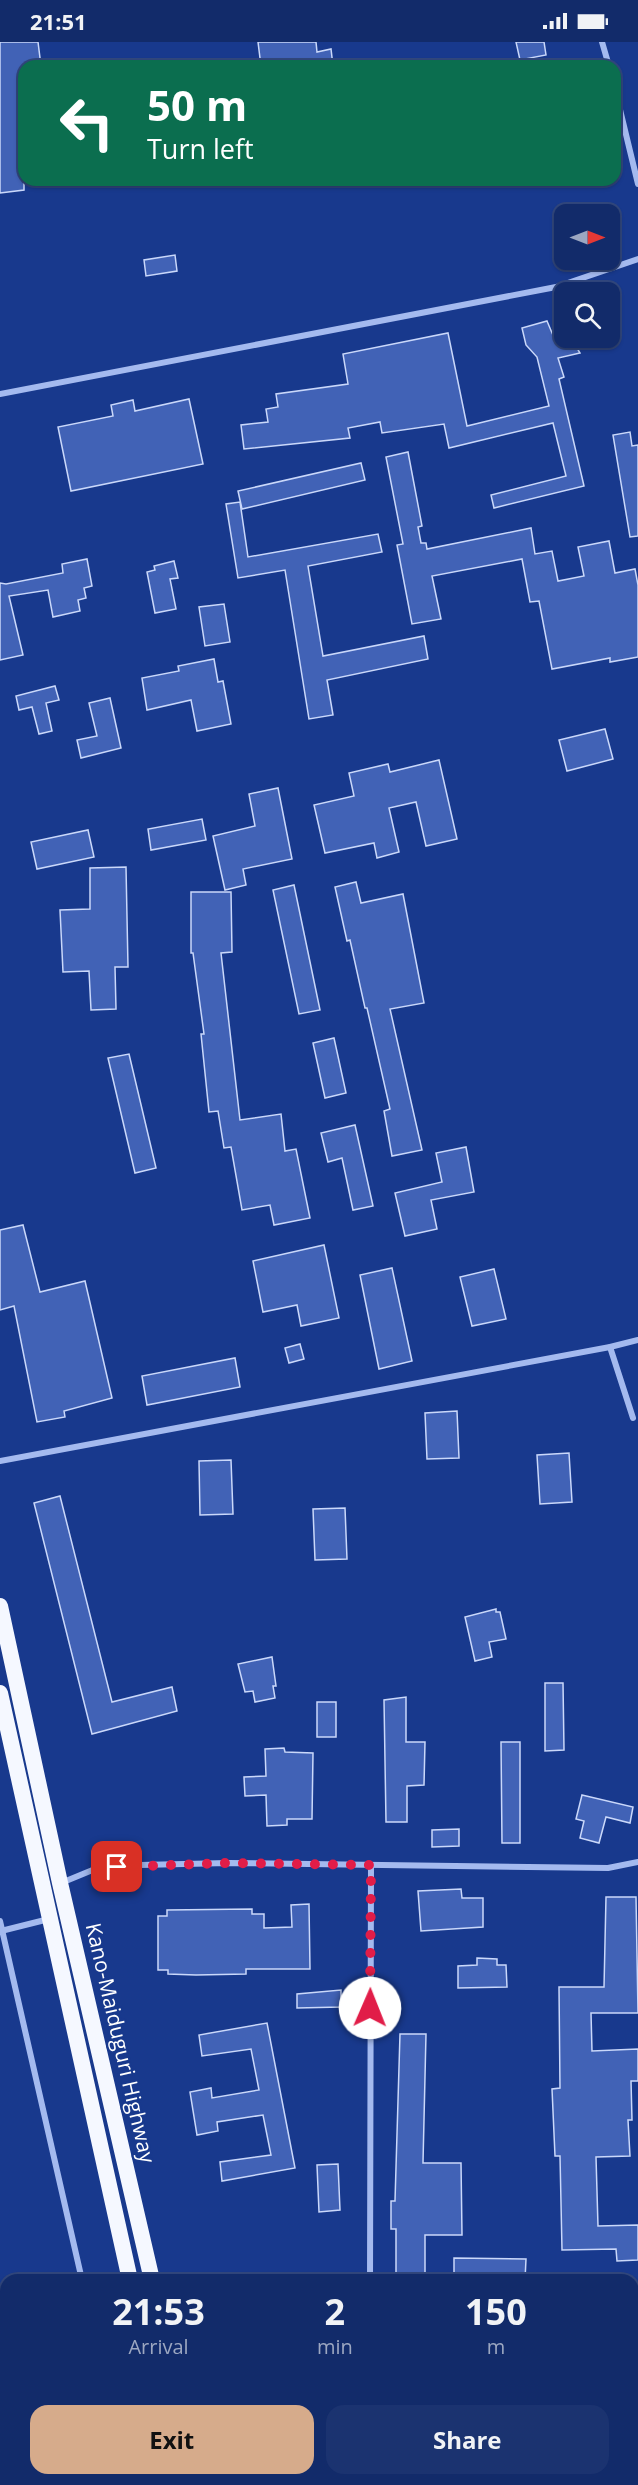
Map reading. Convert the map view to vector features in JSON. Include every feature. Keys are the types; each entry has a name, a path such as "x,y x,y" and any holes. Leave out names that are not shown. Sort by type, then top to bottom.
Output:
{"highway":[{"name":"Kano-Maiduguri Highway","path":"0,1606 60,1883 151,2274"},
{"name":"Kano-Maiduguri Highway","path":"0,1693 129,2274"}],"street":[{"path":"602,42 607,60"},
{"path":"621,114 638,184"},
{"path":"0,394 556,287 638,259"},
{"path":"0,1461 638,1340"},
{"path":"610,1347 633,1418"},
{"path":"60,1883 95,1869 140,1865 228,1863 608,1868 638,1862"},
{"path":"370,2274 371,1865"},
{"path":"1,1931 49,1919"},
{"path":"0,1921 81,2274"}],"building":[{"path":"0,42 38,42 40,60 18,60 18,186 24,186 24,190 0,193"},
{"path":"258,42 316,42 317,52 331,49 332,60 260,60"},
{"path":"516,42 544,42 546,55 520,60"},
{"path":"175,255 177,271 146,276 144,260"},
{"path":"547,321 554,338 554,348 577,348 580,353 558,358 564,377 559,379 584,486 494,508 491,495 566,476 553,423 449,448 444,424 382,433 380,422 348,428 350,438 244,449 241,425 268,422 266,409 278,407 276,394 348,384 343,354 448,333 467,426 549,406 537,357 526,345 522,328"},
{"path":"189,399 203,464 71,491 58,427 113,416 111,405 133,400 135,411"},
{"path":"630,432 632,446 638,445 638,536 630,537 613,435"},
{"path":"408,452 422,526 418,527 421,543 426,543 427,549 531,528 535,554 552,551 558,581 584,576 578,547 609,541 615,573 635,569 638,585 638,657 610,662 610,658 552,669 539,601 530,602 522,559 432,576 441,619 412,624 397,545 403,544 386,457"},
{"path":"361,463 365,480 242,509 238,491"},
{"path":"240,502 248,557 378,534 382,552 308,566 323,656 424,636 428,659 327,680 333,715 309,719 285,570 238,578 226,504"},
{"path":"87,559 92,586 84,588 86,598 78,600 80,611 53,617 48,590 9,596 23,655 0,660 0,583 6,584 63,573 62,564"},
{"path":"174,561 178,578 170,579 176,609 155,613 147,572 155,570 154,566"},
{"path":"224,604 230,642 205,646 199,607"},
{"path":"214,659 218,682 223,681 231,724 197,731 191,700 147,710 142,678 179,671 178,666"},
{"path":"55,686 59,700 46,703 52,731 39,734 32,707 19,710 16,696"},
{"path":"110,698 121,748 81,758 77,740 97,736 89,703"},
{"path":"605,729 613,759 567,771 559,740"},
{"path":"439,760 457,839 426,846 416,802 389,808 399,852 377,858 374,843 325,853 314,805 354,796 349,773 388,764 390,772"},
{"path":"278,788 292,859 243,869 246,885 225,890 213,836 255,826 249,794"},
{"path":"202,819 206,840 151,850 148,829"},
{"path":"88,830 94,857 37,869 31,842"},
{"path":"126,867 128,967 115,967 116,1009 91,1010 89,971 63,972 60,910 90,909 90,868"},
{"path":"356,882 361,903 403,894 424,1003 390,1009 422,1150 392,1156 384,1111 390,1109 367,1008 365,1008 350,940 347,941 335,887"},
{"path":"294,885 320,1010 299,1014 273,890"},
{"path":"191,892 231,892 232,952 221,953 240,1120 281,1114 285,1151 296,1149 310,1218 274,1225 270,1205 242,1210 231,1147 224,1148 218,1111 209,1112 201,1034 204,1034 193,953 191,953"},
{"path":"334,1038 346,1093 325,1098 313,1043"},
{"path":"129,1054 156,1168 135,1173 108,1058"},
{"path":"355,1125 373,1206 353,1210 342,1158 328,1162 321,1133"},
{"path":"466,1147 474,1192 431,1200 437,1229 405,1236 395,1193 442,1182 436,1153"},
{"path":"23,1225 40,1292 85,1281 112,1398 64,1411 65,1417 37,1422 14,1306 0,1310 0,1230"},
{"path":"324,1245 339,1318 301,1326 297,1305 263,1312 253,1261"},
{"path":"392,1268 412,1361 379,1369 360,1275"},
{"path":"494,1269 506,1319 472,1326 460,1277"},
{"path":"300,1344 304,1359 289,1363 285,1348"},
{"path":"235,1358 240,1387 147,1405 142,1376"},
{"path":"457,1411 459,1458 427,1459 425,1413"},
{"path":"569,1453 572,1502 540,1504 537,1455"},
{"path":"231,1460 233,1514 200,1515 199,1461"},
{"path":"60,1496 112,1702 172,1687 177,1711 92,1734 34,1503"},
{"path":"345,1508 347,1559 315,1560 313,1509"},
{"path":"496,1609 496,1612 500,1612 506,1639 489,1642 492,1657 475,1661 465,1617"},
{"path":"272,1657 276,1686 273,1686 275,1698 255,1702 253,1691 245,1692 238,1664"},
{"path":"545,1683 563,1683 564,1750 545,1751"},
{"path":"406,1697 406,1742 425,1742 424,1785 407,1786 407,1822 386,1822 384,1700"},
{"path":"317,1702 336,1702 336,1737 317,1737"},
{"path":"501,1742 520,1742 520,1843 502,1843"},
{"path":"284,1748 285,1752 313,1753 312,1819 287,1819 287,1825 267,1826 266,1795 245,1796 244,1777 266,1776 265,1749"},
{"path":"582,1795 633,1807 630,1823 606,1817 599,1843 580,1838 584,1821 576,1819"},
{"path":"459,1829 459,1846 432,1847 432,1830"},
{"path":"461,1889 462,1898 483,1898 483,1927 421,1931 418,1891"},
{"path":"606,1897 636,1897 638,2013 591,2013 592,2051 638,2049 638,2081 631,2081 632,2120 628,2120 630,2156 596,2157 598,2226 638,2225 638,2260 617,2261 616,2249 562,2250 560,2156 555,2156 552,2089 560,2088 559,1987 604,1987"},
{"path":"309,1904 310,1969 246,1969 246,1974 196,1975 168,1974 168,1970 158,1970 158,1916 167,1916 167,1910 252,1909 252,1914 264,1914 264,1928 292,1927 291,1905"},
{"path":"477,1958 497,1959 497,1965 506,1965 507,1987 458,1988 458,1966 477,1965"},
{"path":"341,1990 341,2007 297,2008 297,1994"},
{"path":"267,2023 295,2168 222,2181 220,2162 271,2155 263,2115 217,2122 218,2131 197,2135 190,2092 211,2088 212,2098 259,2090 251,2049 202,2056 199,2035"},
{"path":"400,2034 426,2034 423,2163 461,2163 462,2235 425,2235 425,2274 396,2274 396,2229 391,2229 391,2201 395,2201"},
{"path":"338,2164 340,2210 319,2212 317,2165"},
{"path":"454,2258 526,2259 525,2274 454,2274"}],"route":[{"path":"117,1867 228,1863 371,1865 370,2008"}]}
